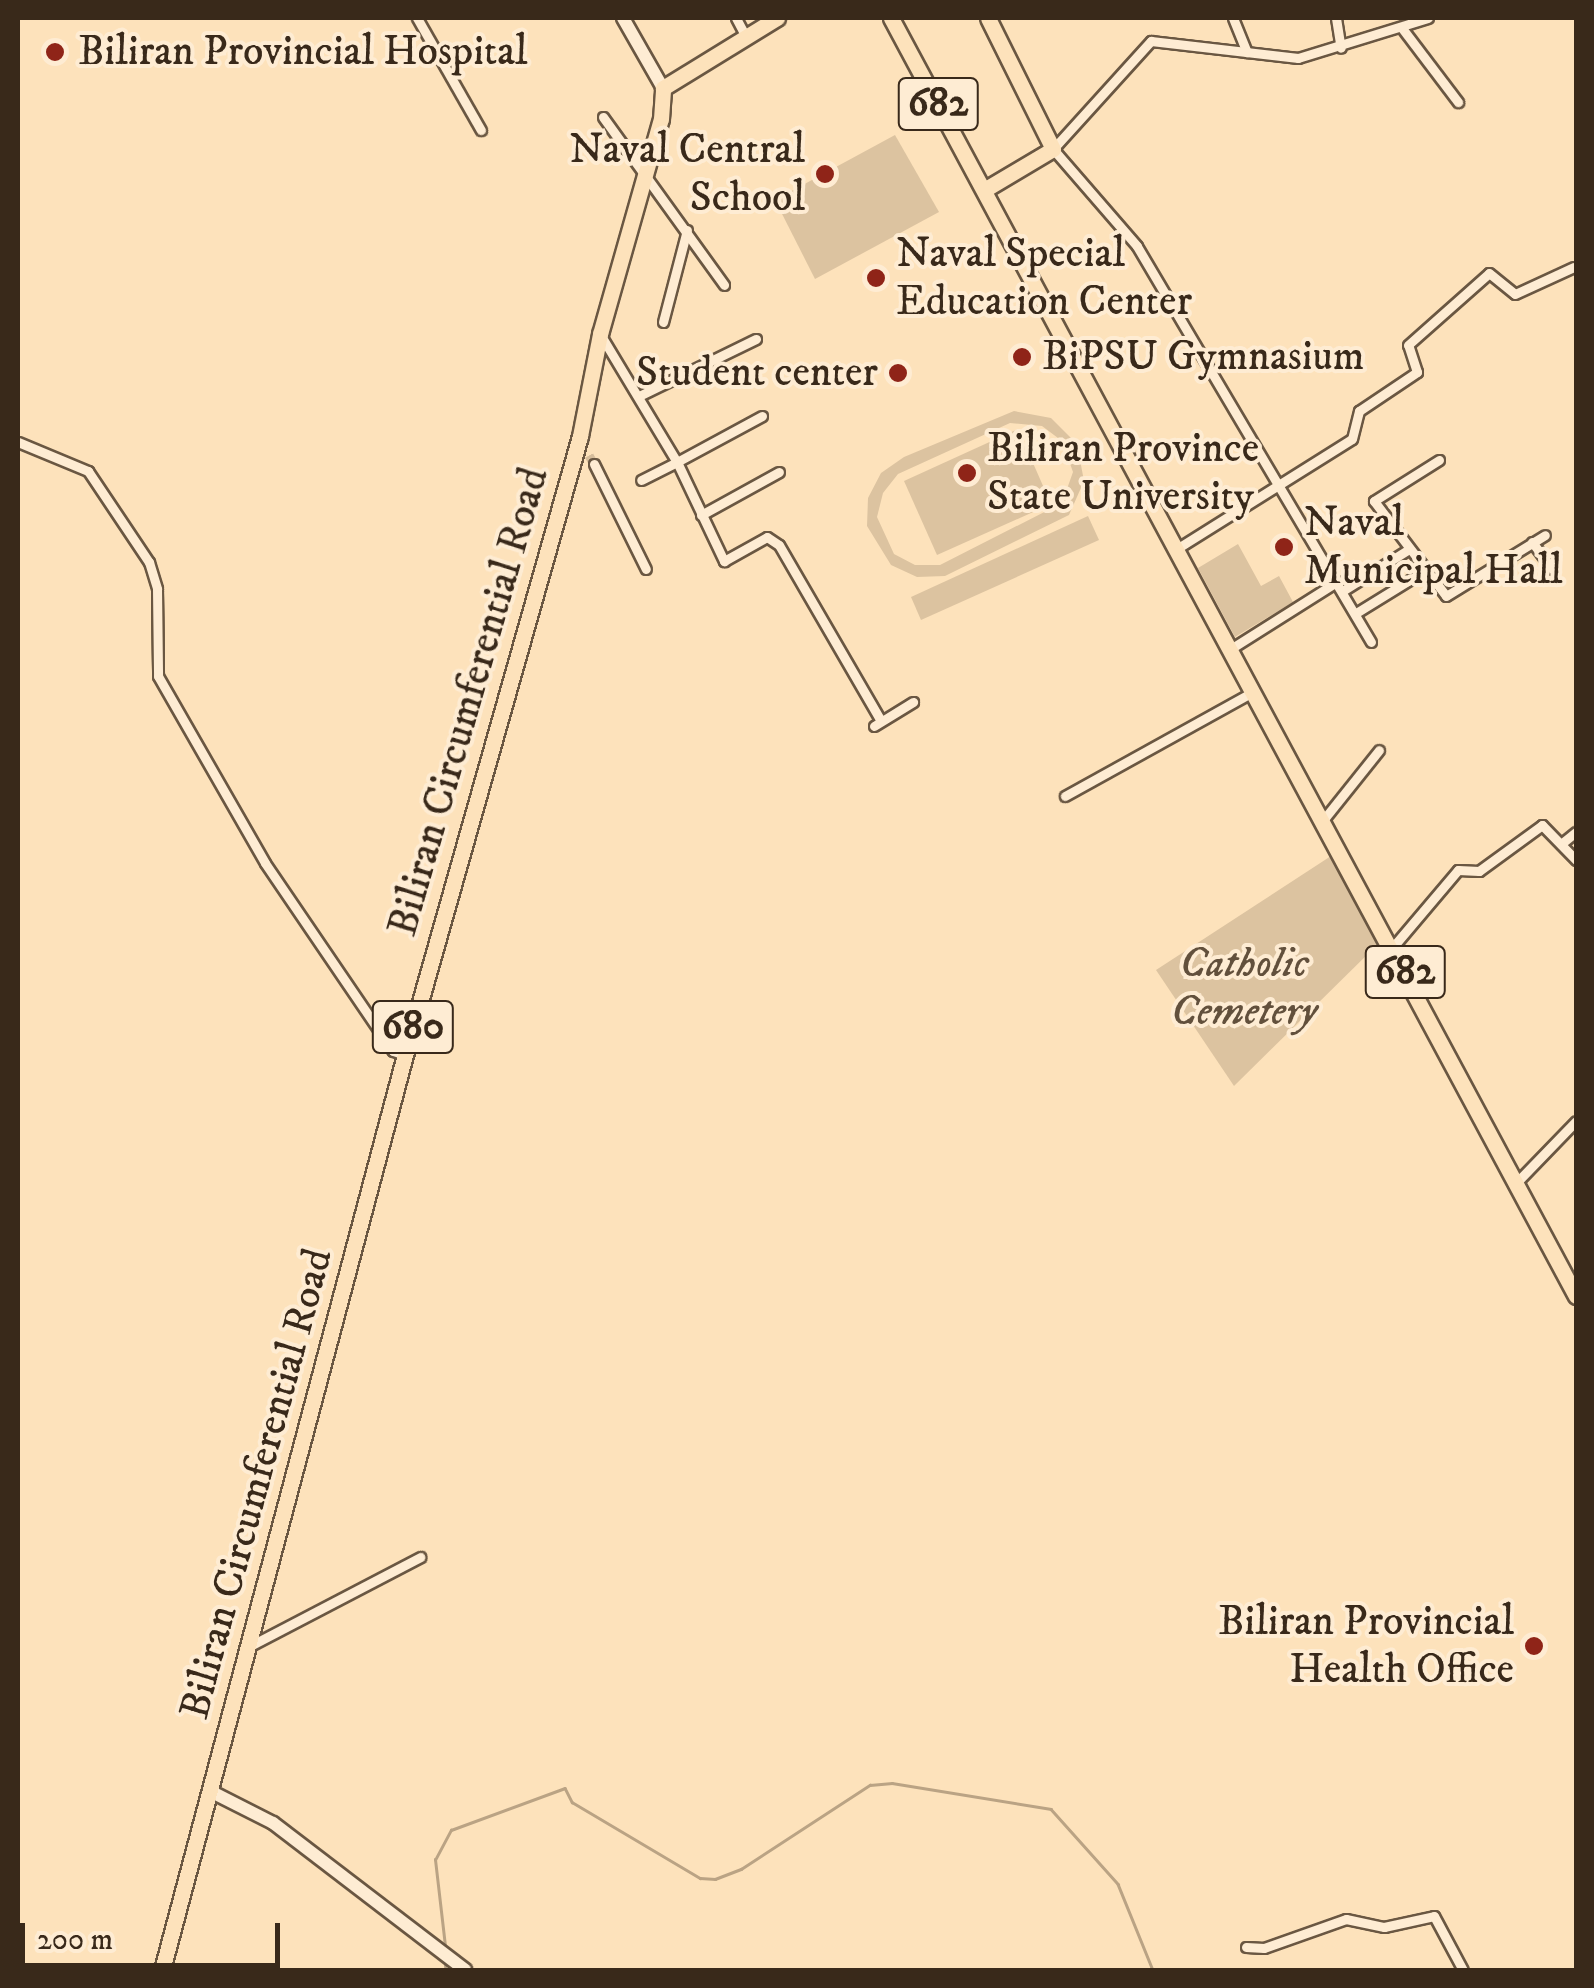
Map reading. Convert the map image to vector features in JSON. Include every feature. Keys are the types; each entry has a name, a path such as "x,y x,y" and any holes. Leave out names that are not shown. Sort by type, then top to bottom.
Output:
{"main road":[{"path":"663,88 777,18"},
{"name":"682","path":"891,18 1324,819 1576,1296"},
{"path":"984,190 1054,149 988,18"},
{"name":"Biliran Circumferential Road","path":"162,1970 406,1055 580,436 600,334 646,179 663,88"}],"street":[{"path":"417,18 481,130"},
{"path":"624,18 663,88"},
{"path":"736,18 745,35"},
{"path":"1233,18 1247,52"},
{"path":"1336,18 1341,48"},
{"path":"1371,642 1283,485 1137,246 1054,149 1151,40 1298,58 1341,48 1428,18"},
{"path":"1402,28 1458,102"},
{"path":"603,116 724,285"},
{"path":"663,322 687,230"},
{"path":"1178,548 1352,439 1359,411 1417,372 1408,345 1489,273 1515,294 1574,266"},
{"path":"600,334 641,395 724,561 767,538 779,545 877,724 913,702"},
{"path":"641,395 756,339"},
{"path":"641,480 762,416"},
{"path":"580,436 646,569"},
{"path":"18,442 88,472 149,562 157,590 158,676 266,863 394,1051 406,1055"},
{"path":"1439,460 1374,501 1446,596 1545,535"},
{"path":"701,514 779,472"},
{"path":"1532,542 1552,569"},
{"path":"1232,648 1409,549"},
{"path":"1356,612 1424,571"},
{"path":"1065,796 1255,691"},
{"path":"1324,819 1379,750"},
{"path":"1392,948 1458,870 1479,871 1542,825 1576,860"},
{"path":"1561,844 1576,832"},
{"path":"1516,1182 1536,1169 1576,1121"},
{"path":"252,1644 420,1557"},
{"path":"212,1792 273,1824 465,1970"},
{"path":"1246,1946 1264,1948 1346,1918 1384,1927 1434,1916 1462,1970"}],"green space":[{"path":"895,135 939,212 815,279 775,200"},
{"path":"1014,411 1051,418 1077,444 1084,481 1069,515 945,576 917,577 891,565 867,526 868,498 881,473 904,457","holes":["1010,423 1042,426 1062,441 1073,472 1062,503 940,565 915,565 894,554 877,517 883,493 898,474"]},
{"path":"1018,429 1051,504 937,555 904,481"},
{"path":"1088,516 1099,540 921,620 911,597"},
{"path":"1238,544 1261,586 1279,576 1293,602 1235,637 1198,568"},
{"name":"Catholic Cemetery","path":"1331,856 1378,944 1234,1086 1156,970"}],"waterway":[{"path":"445,1946 435,1860 451,1830 565,1788 572,1802 700,1878 715,1879 741,1869 870,1785 892,1783 1051,1809 1118,1884 1153,1970"},
{"path":"445,1959 446,1970"}],"tunnel":[{"path":"589,455 594,464"}],"place":[{"name":"Biliran Provincial Hospital","path":"55,52"},
{"name":"Naval Central School","path":"825,174"},
{"name":"Naval Special Education Center","path":"876,278"},
{"name":"BiPSU Gymnasium","path":"1022,357"},
{"name":"Student center","path":"898,373"},
{"name":"Biliran Province State University","path":"967,473"},
{"name":"Naval Municipal Hall","path":"1284,547"},
{"name":"Biliran Provincial Health Office","path":"1534,1646"}]}
